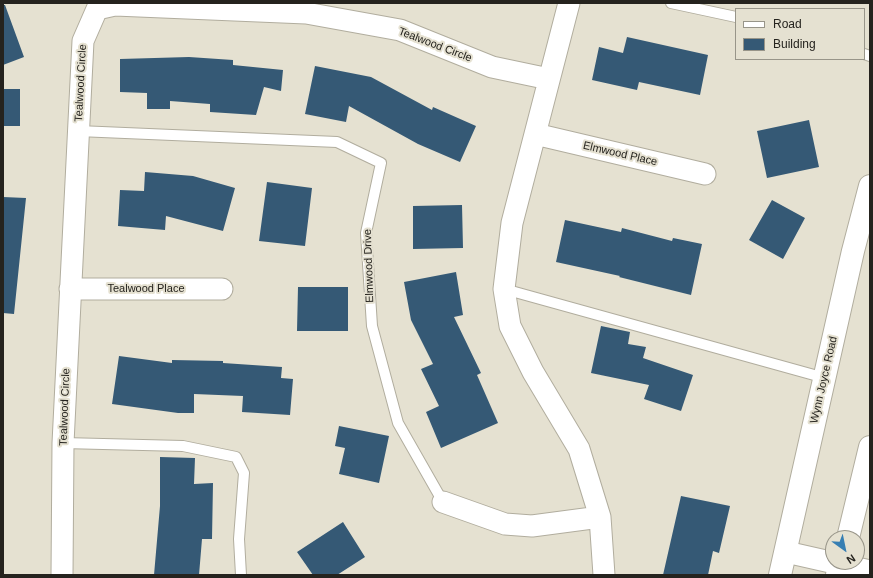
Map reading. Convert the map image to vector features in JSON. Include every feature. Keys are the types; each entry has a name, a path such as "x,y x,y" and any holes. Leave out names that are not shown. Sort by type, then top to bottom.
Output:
{"main road":[{"name":"Wynn Joyce Road","path":"780,575 870,186"},
{"path":"850,530 870,448"}],"street":[{"path":"569,3 512,223 504,289 510,326 533,372 579,449 600,517 604,575"},
{"name":"Tealwood Circle","path":"62,575 63,443 83,41 97,9 115,6 306,13 400,30 492,67 550,79"},
{"name":"Elmwood Place","path":"535,134 705,174"},
{"name":"Tealwood Place","path":"70,289 222,289"},
{"name":"Elmwood Drive","path":"444,502 505,524 532,526 600,517"},
{"path":"786,552 825,563"}],"lane":[{"path":"670,3 735,17"},
{"name":"Elmwood Drive","path":"78,131 337,142 381,163 366,233 372,326 398,423 444,502"},
{"path":"504,289 825,378"},
{"path":"63,443 183,446 236,457 244,473 239,538 241,575"}],"building":[{"path":"3,5 5,5 24,57 3,65"},
{"path":"627,37 708,55 700,95 639,82 637,90 592,80 599,47 623,53"},
{"path":"189,57 233,60 233,65 283,70 281,91 264,87 256,115 210,112 210,104 170,101 170,109 147,109 147,93 120,92 120,59"},
{"path":"315,66 371,77 432,110 433,107 476,126 460,162 418,144 349,106 346,122 305,114"},
{"path":"3,89 20,89 20,126 3,126"},
{"path":"809,120 819,167 767,178 757,131"},
{"path":"145,172 193,176 235,188 223,231 166,216 165,230 118,226 120,190 144,191"},
{"path":"267,182 312,188 305,246 259,241"},
{"path":"3,197 26,198 14,314 3,313"},
{"path":"772,200 805,218 783,259 749,240"},
{"path":"462,205 463,248 413,249 413,206"},
{"path":"565,220 621,232 622,228 672,241 673,238 702,244 691,295 619,277 620,276 556,262"},
{"path":"456,272 463,315 454,317 481,373 477,375 498,423 441,448 426,412 439,406 421,369 433,364 411,320 404,282"},
{"path":"298,287 348,287 348,331 297,331"},
{"path":"601,326 630,332 628,344 646,347 643,358 693,375 681,411 644,399 649,385 591,373"},
{"path":"119,356 172,363 172,360 223,361 223,363 282,367 281,378 293,379 290,415 242,412 243,396 194,394 194,413 178,413 112,404"},
{"path":"339,426 389,436 379,483 339,474 345,448 335,446"},
{"path":"160,457 195,458 194,484 213,483 212,539 202,539 199,575 154,575 160,506"},
{"path":"681,496 730,506 719,553 713,551 708,575 663,575"},
{"path":"343,522 365,557 337,575 313,575 297,552"}]}
